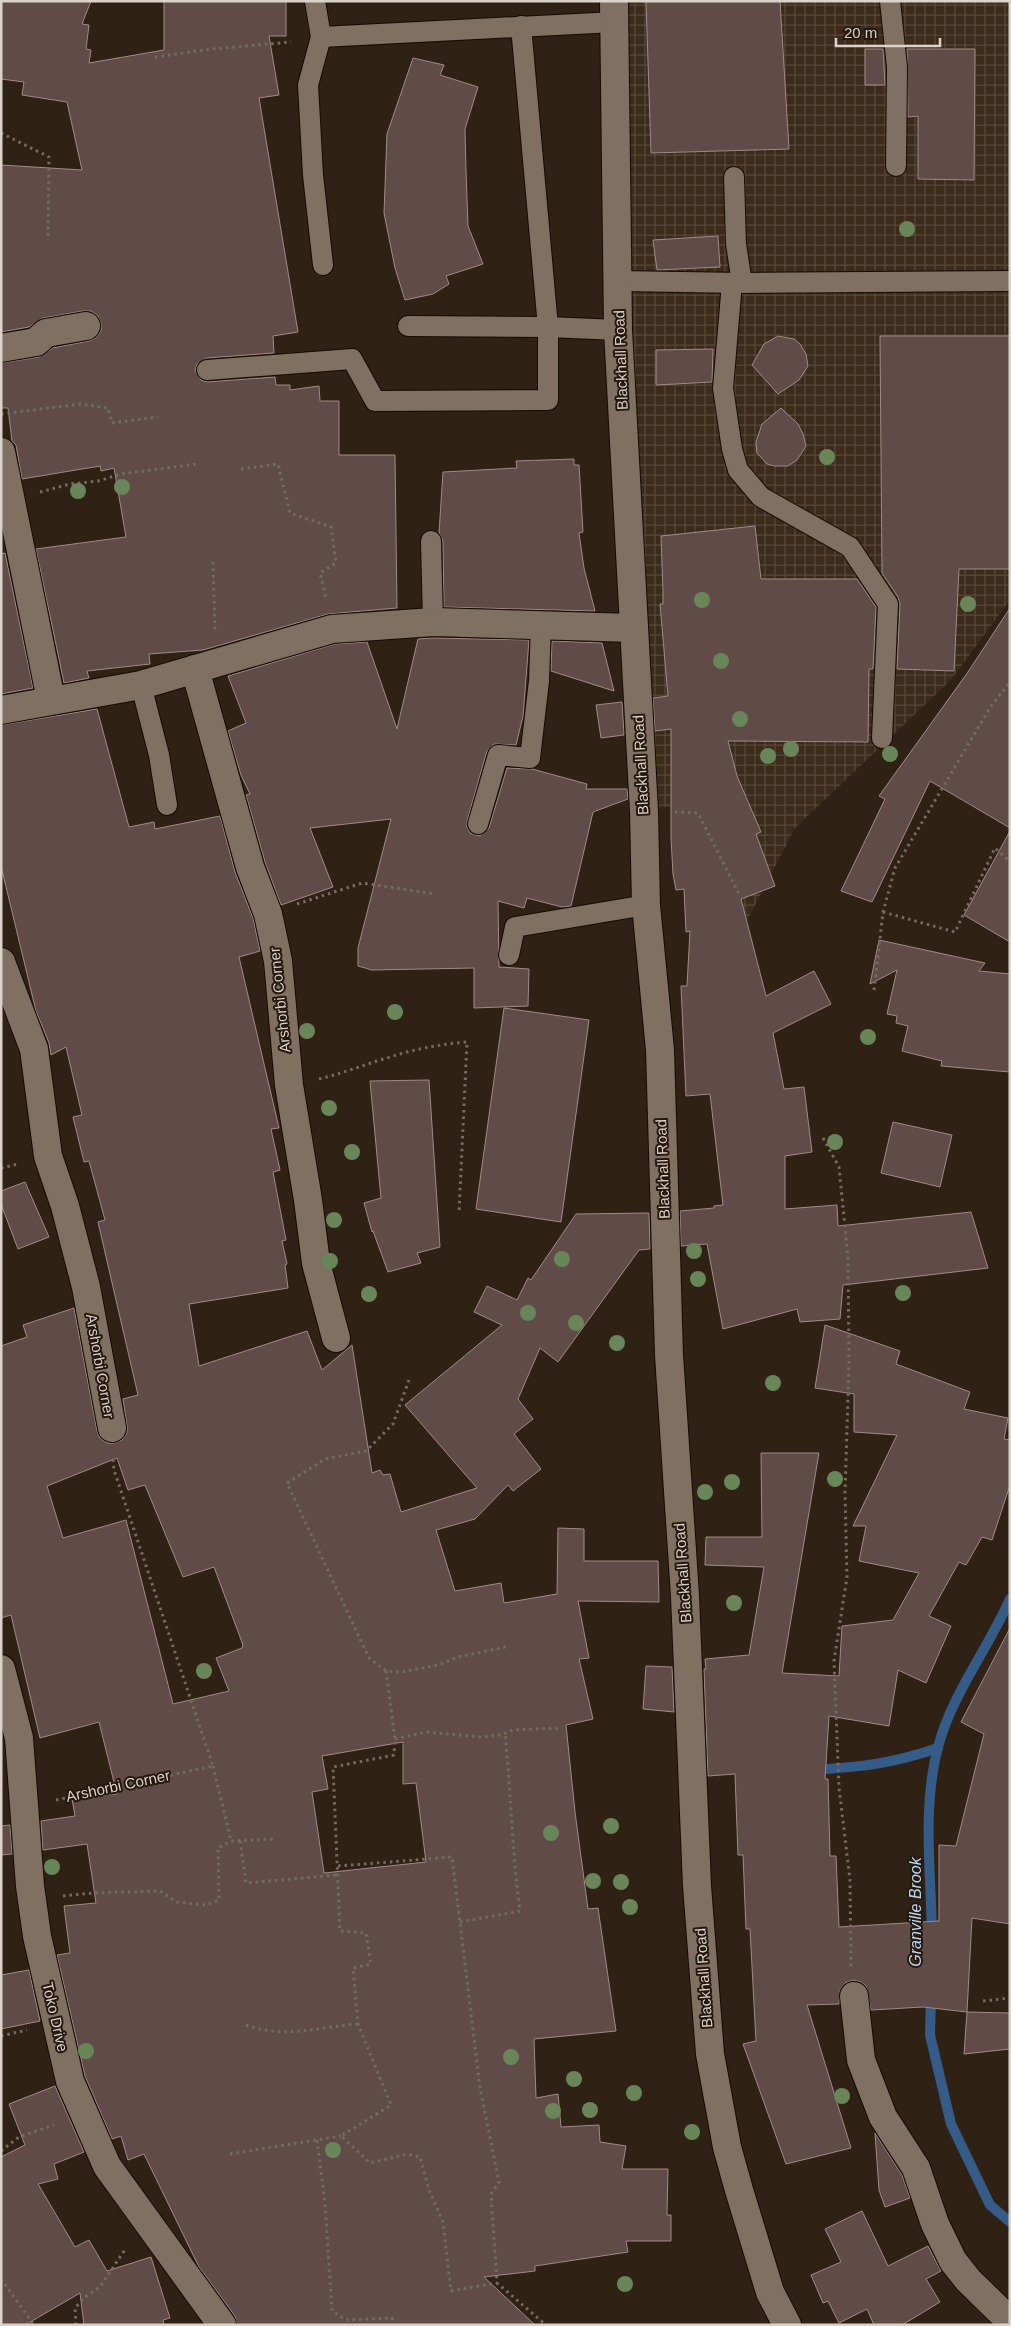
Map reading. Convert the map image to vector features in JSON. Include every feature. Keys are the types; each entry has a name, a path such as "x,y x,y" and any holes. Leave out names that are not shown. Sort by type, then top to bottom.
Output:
{"street":[{"name":"Blackhall Road","path":"615,12 618,330 644,812 646,905 660,1050 669,1355 686,1596 697,1886 710,2054 727,2147 770,2292 787,2325"},
{"path":"1,348 36,342 46,333 86,326"},
{"path":"1,452 51,700"},
{"path":"1,710 141,685 332,629 433,622 633,628"},
{"name":"Arshorbi Corner","path":"206,666 250,867 268,914 278,961 289,1085 308,1200 316,1263 336,1338"},
{"name":"Arshorbi Corner","path":"1,962 34,1049 48,1156 65,1206 86,1287 112,1428"},
{"name":"Toko Drive","path":"1,1669 19,1738 31,1899 42,1960 70,2081 107,2166 222,2325"},
{"path":"854,1996 861,2060 883,2117 916,2168 936,2224 953,2260 968,2280 1010,2320"}],"lane":[{"path":"314,1 321,36 308,85 313,175 323,265"},
{"path":"890,1 897,67 896,166"},
{"path":"321,36 521,26 615,12"},
{"path":"207,370 352,359 375,401 548,400 548,327 521,26"},
{"path":"734,177 737,283 724,388 732,449 738,470 761,497 850,547 888,604 882,738"},
{"path":"619,280 737,283 1010,281"},
{"path":"408,326 548,327 618,330"},
{"path":"431,541 433,622"},
{"path":"478,824 498,755 530,758 539,681 541,624"},
{"path":"141,685 159,755 168,805"},
{"path":"509,955 515,927 646,905"}],"path":[{"path":"155,57 212,49 280,44 321,36"},
{"path":"1,133 49,157 48,240"},
{"path":"1,414 81,404 108,408 112,423 158,416"},
{"path":"10,494 32,494 120,474 197,464"},
{"path":"241,468 278,464 290,513 331,527 336,563 320,573 332,629"},
{"path":"206,666 213,562"},
{"path":"874,990 883,912 895,868 990,706 1010,682"},
{"path":"644,812 698,813 739,894"},
{"path":"883,912 955,932 995,848 1010,862"},
{"path":"268,914 362,883 435,894"},
{"path":"289,1085 346,1073 389,1057 440,1044 467,1042 459,1213"},
{"path":"824,1138 839,1167 848,1258 849,1365 845,1492 848,1577 834,1660 839,1788 850,1880 850,1941 854,1996"},
{"path":"409,1380 393,1424 366,1451 324,1459 287,1483 368,1658 386,1671 401,1672 438,1665 458,1658 510,1646"},
{"name":"Arshorbi Corner","path":"112,1428 114,1470 213,1766 231,1841"},
{"path":"230,2154 341,2136 391,2105 358,2024 353,1968 371,1964 366,1933 340,1931 333,1767 394,1755 395,1740 386,1671"},
{"path":"395,1740 426,1732 481,1736 505,1733 512,1730 559,1728"},
{"path":"460,1922 520,1910 514,1866 511,1824 512,1800 505,1733"},
{"name":"Arshorbi Corner","path":"24,1806 213,1766"},
{"path":"31,1899 93,1893 160,1891 177,1902 206,1905 219,1900 218,1848 231,1841 273,1839"},
{"path":"240,1841 246,1883 338,1875"},
{"path":"338,1866 452,1857 480,2088 499,2182 491,2194 497,2282 546,2325"},
{"path":"983,2001 1010,1998"},
{"path":"246,2025 264,2032 284,2033 358,2024"},
{"path":"1,2151 19,2137 85,2113"},
{"path":"341,2136 370,2162 407,2154 420,2157 429,2190 443,2222 451,2291 497,2282"},
{"path":"317,2140 325,2202 332,2311 346,2320 392,2318 394,2325"},
{"path":"76,2325 75,2308 85,2296 100,2287 123,2252 147,2223"},
{"path":"1,2279 34,2325"}],"shaded area":[{"path":"614,1 1010,1 1010,600 951,680 795,828 737,940 674,806 638,810"}],"building":[{"path":"1,1 91,1 82,24 89,25 86,49 91,50 89,63 164,50 164,1 286,1 286,36 269,36 279,95 259,98 298,332 273,336 274,353 206,358 197,364 195,371 201,380 207,382 275,377 276,385 290,385 290,390 319,386 320,401 339,401 339,455 395,455 397,608 328,614 203,650 149,654 150,664 87,671 89,678 64,683 36,549 126,537 114,468 101,471 100,466 22,479 16,445 12,441 8,408 1,408 1,363 39,357 53,348 89,341 96,338 101,331 101,324 98,316 91,311 83,311 43,318 29,327 1,332 1,165 82,170 67,102 22,95 24,82 1,79"},
{"path":"646,1 780,1 789,149 651,153"},
{"path":"865,49 883,49 885,85 865,85"},
{"path":"907,49 975,49 974,180 918,179 918,116 908,117"},
{"path":"413,58 444,65 440,75 478,87 465,129 466,171 468,226 483,264 446,276 449,284 433,294 405,300 395,268 384,213 387,134"},
{"path":"718,236 720,267 657,270 653,240"},
{"path":"778,336 794,339 800,344 806,354 808,366 799,380 778,394 752,365 764,344"},
{"path":"880,336 1010,336 1010,569 959,569 954,671 897,669 900,604 898,597 882,573"},
{"path":"713,349 712,382 656,385 656,350"},
{"path":"781,408 798,424 806,446 797,460 788,466 767,464 757,453 756,442 762,424"},
{"path":"574,459 574,465 579,465 583,532 579,533 584,568 595,611 444,607 443,541 439,533 443,472 517,468 516,461"},
{"path":"755,526 761,579 857,579 876,607 873,669 869,669 868,742 728,741 737,776 761,832 756,834 775,886 741,899 766,996 814,971 831,1004 773,1033 784,1089 804,1087 812,1152 785,1156 785,1209 837,1205 838,1226 971,1212 988,1268 843,1285 840,1319 800,1322 797,1309 723,1329 707,1244 681,1246 680,1211 714,1208 714,1206 723,1205 710,1094 686,1096 681,986 687,986 690,931 686,932 684,889 676,890 673,874 671,838 671,729 655,731 653,698 668,696 660,604 663,604 661,536"},
{"path":"5,553 33,688 1,694 1,554"},
{"path":"1010,608 1010,828 930,781 872,902 841,891 885,799 879,796 968,672"},
{"path":"418,639 529,640 523,716 516,745 494,744 487,751 467,821 470,833 480,836 489,828 507,768 532,769 587,784 586,789 627,789 628,799 593,812 571,906 562,907 527,898 524,908 498,901 499,967 529,969 528,1006 474,1008 474,968 372,970 358,966 358,948 391,819 310,828 333,887 281,905 265,862 246,795 250,794 241,775 228,731 246,723 228,676 335,644 367,642 397,729"},
{"path":"552,641 602,643 614,691 551,671"},
{"path":"622,702 624,735 601,738 596,705"},
{"path":"97,709 129,827 154,822 155,829 220,816 235,872 253,918 260,951 239,957 279,1128 271,1129 280,1170 273,1172 286,1240 282,1241 287,1264 285,1265 288,1288 189,1304 199,1366 307,1331 322,1370 352,1345 372,1473 380,1470 383,1475 390,1474 401,1512 477,1488 405,1405 502,1325 474,1312 487,1286 517,1300 528,1278 531,1280 576,1214 649,1213 650,1249 639,1250 558,1362 540,1348 518,1399 533,1419 514,1434 541,1469 513,1491 508,1485 475,1519 436,1530 455,1591 501,1583 504,1603 557,1594 558,1528 584,1529 584,1561 658,1561 659,1602 578,1601 589,1658 579,1659 593,1719 566,1725 588,1909 598,1908 616,2031 534,2039 536,2098 558,2094 561,2127 599,2125 600,2142 626,2146 622,2169 668,2169 667,2215 671,2215 671,2241 626,2241 628,2252 535,2266 535,2271 484,2277 535,2325 237,2325 235,2316 199,2267 144,2154 128,2160 121,2136 112,2139 85,2076 57,1955 70,1953 64,1906 96,1903 87,1844 43,1850 41,1821 75,1816 72,1799 117,1794 99,1722 40,1738 11,1615 1,1618 1,1346 27,1337 23,1325 74,1308 97,1431 100,1438 107,1443 122,1440 127,1433 123,1399 138,1395 98,1222 105,1220 89,1161 84,1162 73,1117 82,1115 66,1047 51,1055 49,1043 36,1011 1,866 1,725","holes":["117,1458 128,1490 145,1485 183,1577 214,1567 243,1645 242,1648 216,1658 229,1691 173,1704 126,1520 63,1538 47,1486","403,1742 403,1784 416,1783 426,1862 324,1873 312,1792 328,1789 322,1756"]},
{"path":"1010,831 1010,942 964,915"},
{"path":"879,940 985,963 979,971 1010,974 1010,1072 941,1066 942,1061 902,1051 908,1026 896,1023 897,1016 887,1014 897,970 870,984"},
{"path":"504,1008 589,1020 561,1222 476,1209"},
{"path":"429,1080 440,1247 417,1253 421,1263 388,1272 372,1232 364,1203 381,1198 370,1081"},
{"path":"893,1122 952,1135 940,1187 881,1173"},
{"path":"25,1182 49,1237 18,1249 1,1204 1,1191"},
{"path":"825,1325 900,1351 896,1364 970,1392 964,1409 1008,1418 1004,1439 1010,1440 1010,1485 992,1540 982,1537 966,1565 959,1562 929,1616 951,1626 926,1683 898,1670 889,1726 829,1716 825,1779 828,1779 830,1856 836,1856 839,1927 939,1921 939,1845 956,1846 984,1734 961,1722 1010,1628 1010,1924 972,1918 967,2012 923,2007 871,2010 866,1986 861,1982 853,1980 845,1983 840,1990 839,2004 807,2005 851,2148 786,2164 743,2044 756,2041 750,1929 746,1929 743,1855 738,1855 735,1774 708,1776 704,1669 706,1669 705,1659 749,1655 764,1567 705,1565 706,1537 762,1537 761,1453 819,1453 782,1673 839,1676 842,1626 893,1620 919,1573 859,1561 866,1526 853,1526 897,1435 854,1432 854,1394 815,1388"},
{"path":"646,1666 672,1667 674,1712 643,1709"},
{"path":"10,1825 12,1854 1,1855 1,1826"},
{"path":"29,1970 40,2021 1,2029 1,1975"},
{"path":"967,2012 1010,2013 1010,2049 964,2054"},
{"path":"55,2086 84,2152 54,2164 58,2179 38,2184 75,2247 89,2240 107,2271 151,2257 170,2318 163,2320 164,2325 84,2325 80,2293 25,2325 1,2325 1,2157 25,2145 9,2104"},
{"path":"875,2133 902,2175 910,2198 885,2207 879,2190"},
{"path":"862,2211 888,2266 928,2246 941,2271 926,2279 940,2302 902,2325 874,2325 867,2309 839,2323 828,2301 823,2303 811,2275 841,2262 825,2229"}],"waterway":[{"name":"Granville Brook","path":"932,1934 929,1816 930,1793 938,1747 944,1727 961,1690 1010,1599"},
{"path":"812,1770 876,1764 938,1748"},
{"name":"Granville Brook","path":"931,1996 930,2035 951,2124 990,2205 1010,2222"}]}
